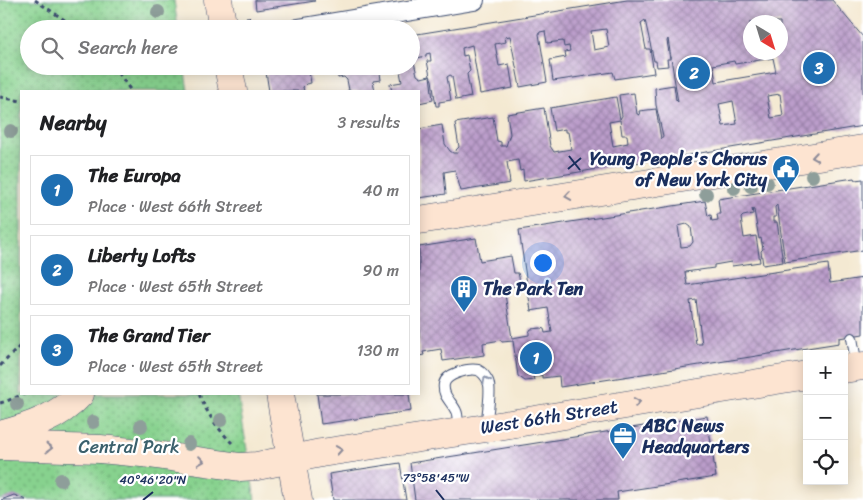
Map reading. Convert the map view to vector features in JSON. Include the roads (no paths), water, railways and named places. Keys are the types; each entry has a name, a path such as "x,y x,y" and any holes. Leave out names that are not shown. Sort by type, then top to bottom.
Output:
{"main road":[{"path":"218,0 232,20"},
{"path":"229,75 232,90"},
{"path":"420,220 863,149"},
{"name":"West 66th Street","path":"0,446 100,449 240,467 257,466 321,453 803,376"},
{"path":"0,434 25,427 51,416 63,409 79,395"},
{"path":"280,395 298,500"}],"street":[{"path":"353,20 474,0"}],"lane":[{"path":"852,338 855,367"},
{"path":"457,432 456,411 447,398 444,383 446,379 454,374 470,370 478,370 488,380 490,390 486,428"}],"place":[{"name":"The Grand Tier","path":"819,68"},
{"name":"Liberty Lofts","path":"694,73"},
{"name":"Young People's Chorus of New York City","path":"786,193"},
{"name":"The Park Ten","path":"464,313"},
{"name":"The Europa","path":"536,358"},
{"name":"ABC News Headquarters","path":"623,460"}],"park label":[{"name":"Central Park","path":"129,447"}]}
